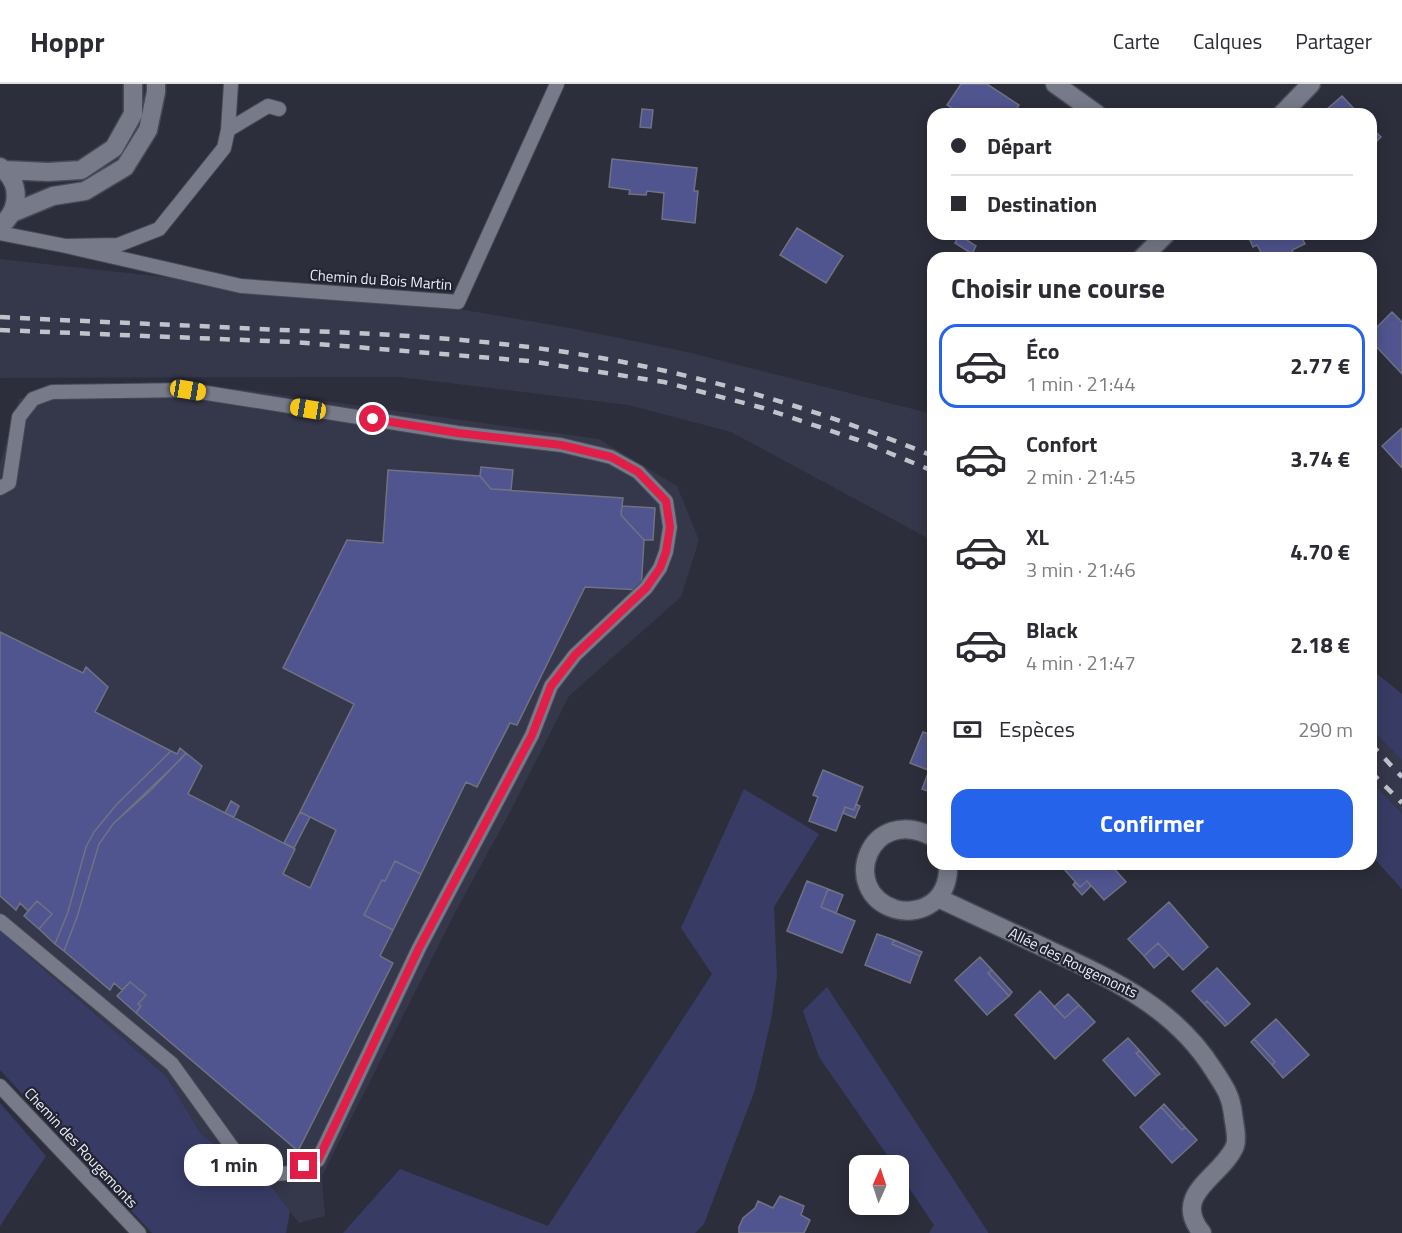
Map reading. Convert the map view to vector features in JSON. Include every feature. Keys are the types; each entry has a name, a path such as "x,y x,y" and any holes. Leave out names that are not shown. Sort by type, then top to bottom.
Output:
{"street":[{"path":"3,169 48,172 81,170 114,148 133,114 133,84"},
{"path":"6,220 53,196 85,191 125,167 148,130 156,84"},
{"path":"1055,84 1089,108"},
{"path":"1288,108 1311,84"},
{"path":"3,169 12,180 16,191 16,202 6,220"},
{"path":"1148,252 1160,240"},
{"path":"927,834 908,828 894,830 882,836 873,846 867,858 865,872 868,885 875,897 886,906 899,911 913,911 927,907 938,898 945,887 949,870"},
{"name":"Allée des Rougemonts","path":"938,898 1114,980 1152,1004 1202,1052 1232,1098 1236,1143 1229,1158 1199,1188 1191,1210 1195,1224 1202,1233"}],"lane":[{"path":"0,233 66,246 118,245 159,229 224,148 228,130 231,84"},
{"name":"Chemin du Bois Martin","path":"66,246 241,286 458,302 557,84"},
{"path":"228,130 268,106 279,109"},
{"path":"0,488 9,483 19,417 33,399 52,392 188,390 458,433 561,445 611,457 638,472 666,501 670,527 666,552 660,568 646,588 575,655 551,686 532,735 419,948 318,1160 291,1173 274,1174 242,1161 172,1064 0,921"},
{"name":"Chemin des Rougemonts","path":"0,1086 139,1233"}],"shaded area":[{"path":"0,259 465,310 570,328 683,351 927,412 927,538 731,432 628,405 399,377 0,378"},
{"path":"61,385 239,389 599,439 677,486 699,540 681,597 569,696 457,909 322,1176 325,1216 299,1223 270,1185 201,1134 166,1076 0,931 0,463 19,399"},
{"path":"1377,674 1402,694 1402,889 1377,862"},
{"path":"1377,674 1402,694 1402,760 1377,734"},
{"path":"1377,787 1402,814 1402,889 1377,862"},
{"path":"744,789 819,834 774,907 777,976 772,1015 755,1090 704,1224 695,1233 343,1233 400,1169 548,1226 712,974 681,928"},
{"path":"0,931 166,1076 201,1134 270,1185 290,1211 286,1233 152,1233 0,1070"},
{"path":"827,987 988,1233 929,1233 934,1225 909,1188 909,1155 887,1155 819,1057 803,1011"},
{"path":"0,1103 46,1156 0,1226"}],"building":[{"path":"961,84 987,84 1019,105 1017,108 952,108 947,105"},
{"path":"1342,96 1353,108 1328,108"},
{"path":"642,109 653,110 651,128 640,127"},
{"path":"612,159 697,168 694,191 698,191 695,223 662,219 664,193 647,191 646,195 629,194 630,190 609,187"},
{"path":"797,228 843,256 826,283 780,255"},
{"path":"956,240 967,240 976,246 973,252 969,252 955,243"},
{"path":"1250,240 1303,240 1305,244 1292,250 1293,252 1261,252 1257,245 1253,247"},
{"path":"1392,312 1402,322 1402,374 1377,347 1377,327"},
{"path":"1402,428 1402,468 1382,446"},
{"path":"481,467 513,470 511,490 491,489 480,476"},
{"path":"388,470 480,476 491,489 623,498 621,515 644,540 641,590 585,587 517,725 510,723 477,787 466,782 421,874 395,861 385,881 382,880 364,915 393,930 380,956 393,963 298,1151 136,1013 141,1006 138,1004 146,995 130,982 122,990 114,983 110,990 64,951 99,844 113,824 152,789 186,753 202,766 188,794 295,849 283,874 310,888 336,830 300,812 354,704 283,668 347,540 383,543"},
{"path":"622,506 655,508 653,540 644,540 621,515"},
{"path":"0,632 83,673 86,667 108,687 95,712 171,751 117,804 94,832 86,847 68,912 55,944 39,929 52,914 37,901 28,911 20,903 16,910 0,896"},
{"path":"923,732 927,733 927,770 910,763"},
{"path":"180,748 186,753 181,759 113,824 99,844 64,951 55,944 68,912 86,847 94,832 117,804 171,751 177,754"},
{"path":"823,770 863,787 854,810 845,807 836,831 809,821 818,797 813,795"},
{"path":"927,776 927,791 922,789"},
{"path":"231,801 239,806 234,817 225,813"},
{"path":"856,804 860,806 855,818 843,813 845,807 854,810"},
{"path":"300,812 310,817 294,848 284,843"},
{"path":"395,861 421,874 393,930 364,915 382,880 385,881"},
{"path":"1065,870 1115,870 1126,882 1104,900 1087,881 1080,887"},
{"path":"807,881 828,889 821,907 855,921 842,953 787,931"},
{"path":"1087,881 1091,886 1082,895 1073,885 1075,882 1080,887"},
{"path":"828,889 843,895 836,913 821,907"},
{"path":"37,901 52,914 39,929 24,916"},
{"path":"1169,902 1208,947 1183,970 1158,943 1144,956 1128,939"},
{"path":"877,934 894,940 892,944 920,956 910,983 865,965"},
{"path":"894,940 922,952 920,956 892,944"},
{"path":"1158,943 1169,955 1154,968 1144,956"},
{"path":"980,957 992,970 988,973 1009,996 987,1015 955,980"},
{"path":"1217,968 1250,1004 1228,1024 1207,1001 1204,1004 1192,991"},
{"path":"992,970 1012,992 1009,996 988,973"},
{"path":"130,982 146,995 138,1004 141,1006 136,1013 117,996"},
{"path":"1040,991 1065,1018 1079,1005 1095,1022 1055,1059 1015,1015"},
{"path":"1068,994 1079,1005 1065,1018 1054,1007"},
{"path":"1207,1001 1228,1024 1225,1026 1204,1004"},
{"path":"1276,1019 1309,1055 1283,1078 1272,1065 1275,1062 1254,1039"},
{"path":"1128,1038 1140,1051 1136,1053 1157,1076 1135,1096 1103,1060"},
{"path":"1254,1039 1275,1062 1272,1065 1251,1042"},
{"path":"1140,1051 1160,1074 1157,1076 1136,1053"},
{"path":"1164,1104 1185,1127 1182,1130 1161,1107"},
{"path":"1161,1107 1182,1130 1185,1127 1197,1140 1172,1163 1140,1127"},
{"path":"780,1196 804,1206 801,1215 810,1220 804,1233 739,1233 743,1218 755,1208 758,1201 773,1208"}],"railway":[{"path":"0,317 410,336 496,343 581,354 663,370 741,390 857,427 927,454"},
{"path":"0,330 293,342 529,361 664,382 763,408 858,440 927,469"},
{"path":"1377,750 1402,777"},
{"path":"1377,778 1402,803"}],"route":[{"path":"304,1166 318,1160 419,948 512,776 532,735 551,686 575,655 646,588 660,568 666,552 670,527 666,501 638,472 611,457 561,445 458,433 373,419"}]}
